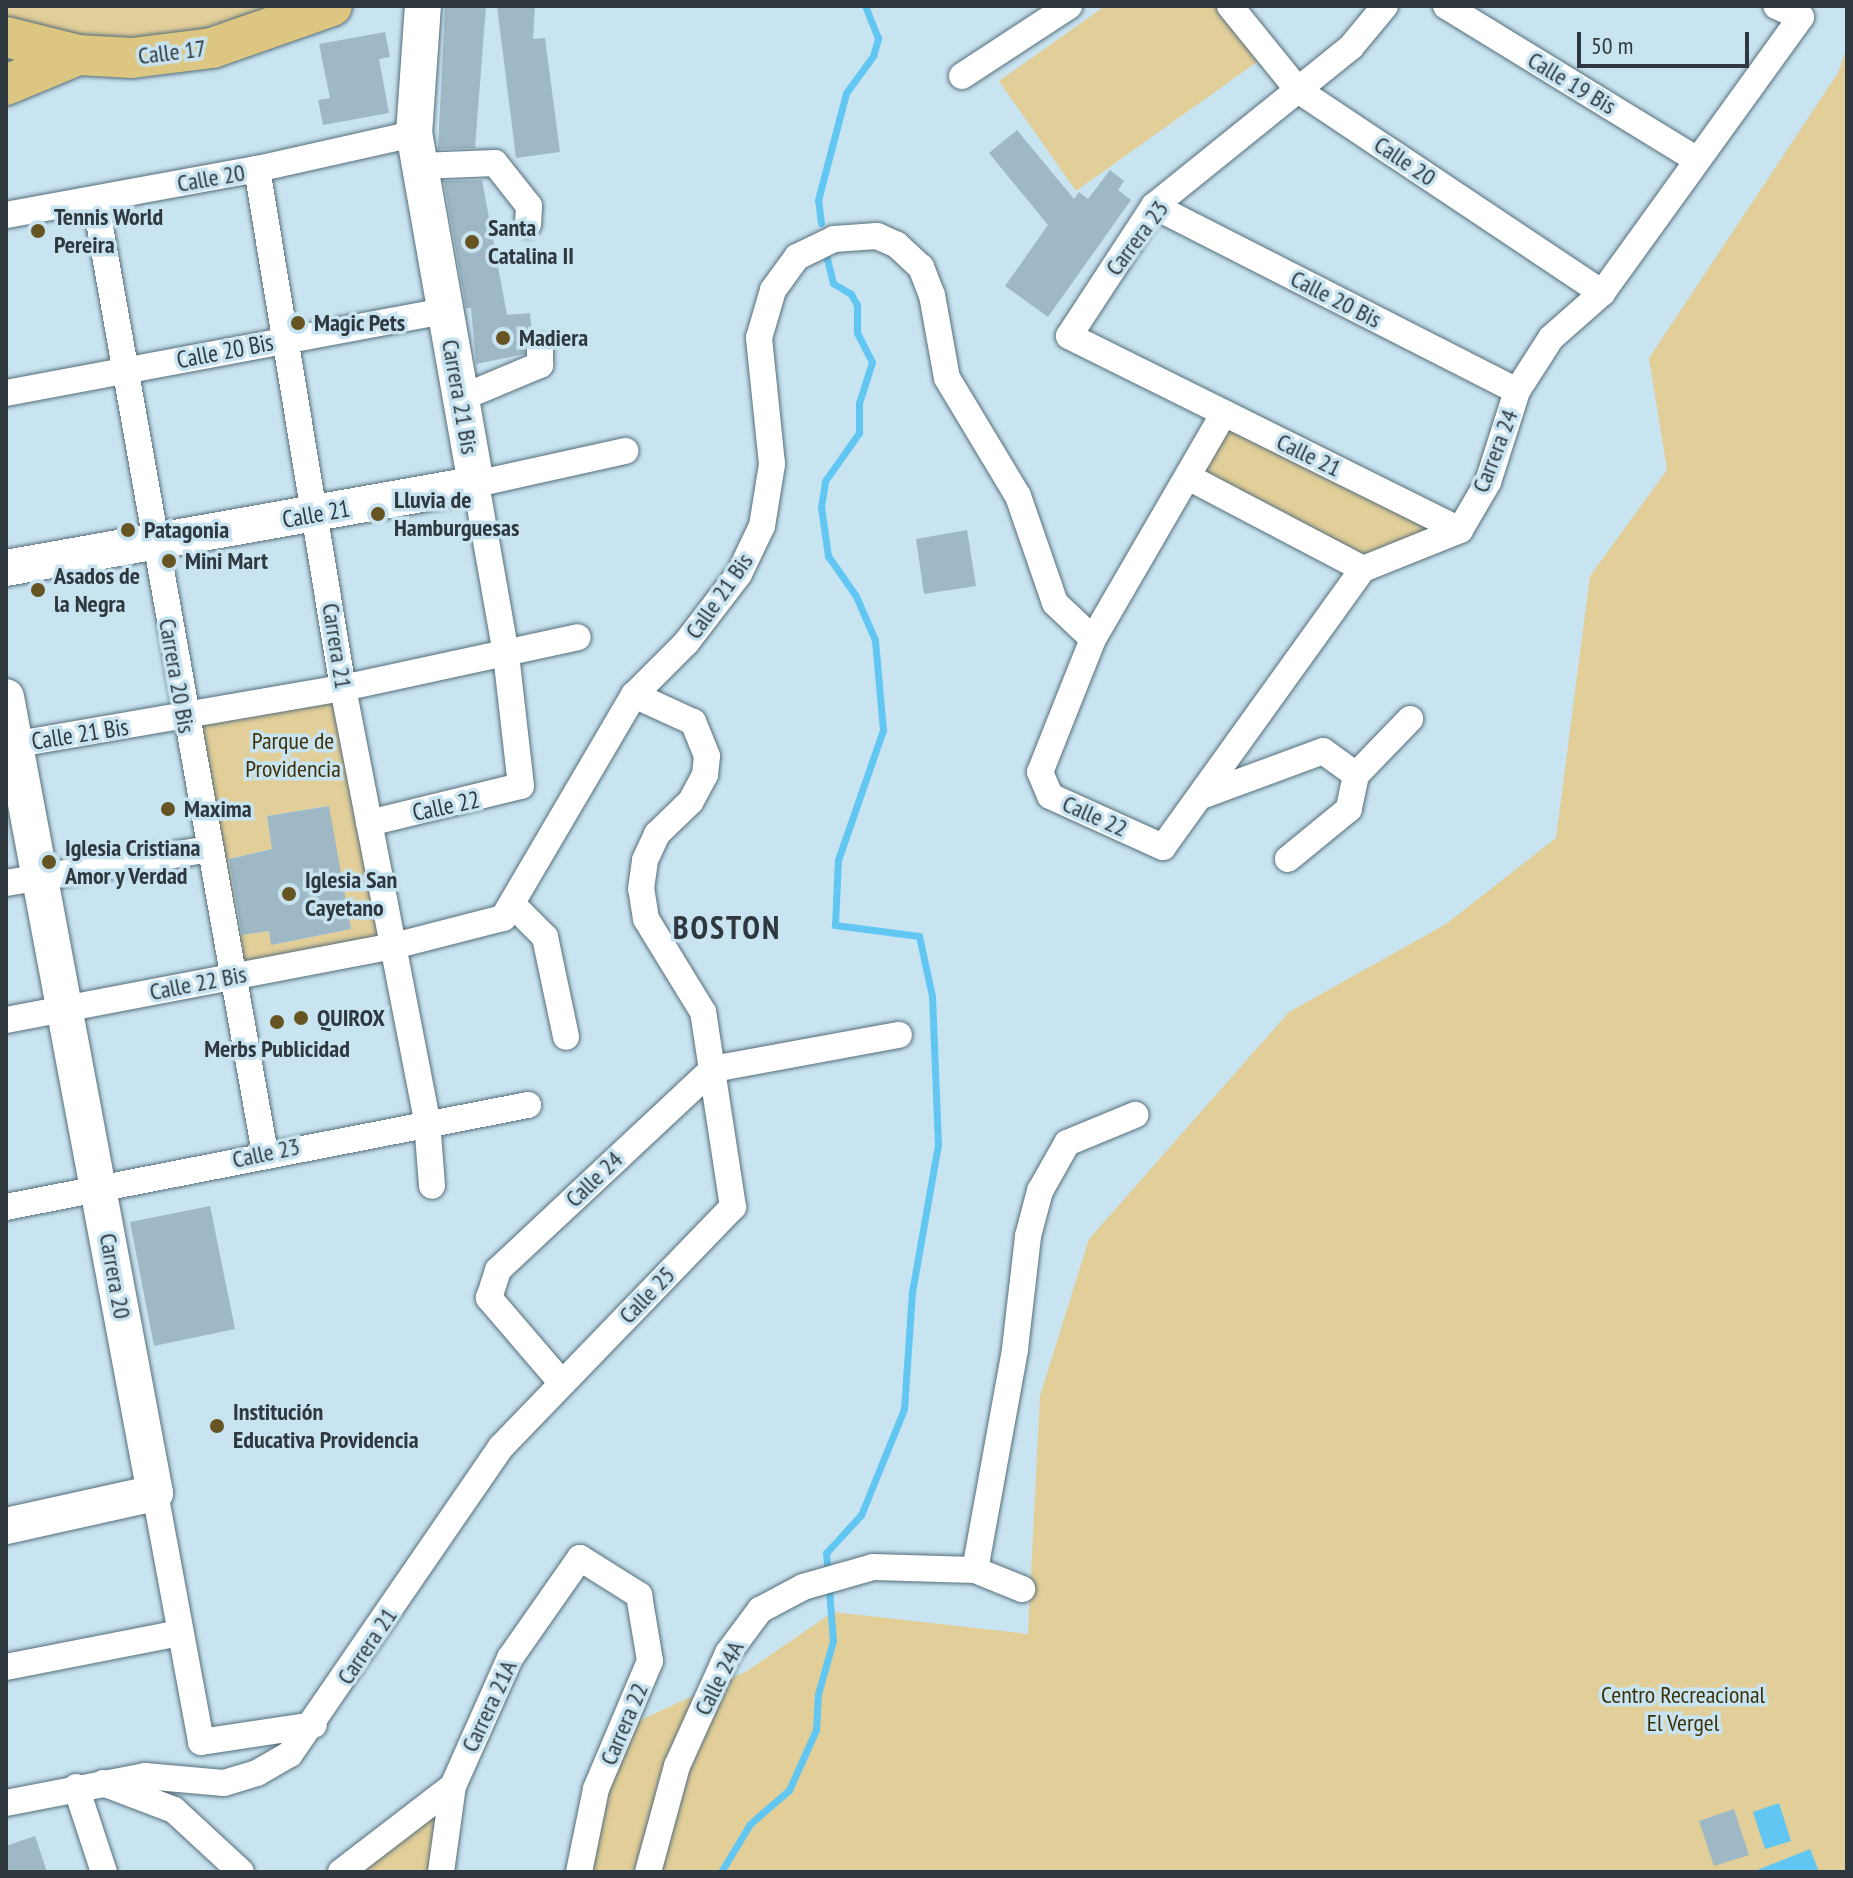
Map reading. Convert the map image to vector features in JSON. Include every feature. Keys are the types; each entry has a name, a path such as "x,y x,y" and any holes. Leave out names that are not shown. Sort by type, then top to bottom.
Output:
{"main road":[{"name":"Calle 17","path":"6,37 78,55 132,58 212,48 332,6"},
{"path":"6,85 78,55"}],"street":[{"name":"Carrera 21 Bis","path":"423,6 417,150 506,654 521,786"},
{"path":"962,76 1069,6"},
{"name":"Calle 20","path":"1230,6 1298,90 1602,293"},
{"name":"Carrera 23","path":"1224,413 1069,336 1154,206 1351,47 1385,6"},
{"name":"Calle 19 Bis","path":"1446,6 1697,160"},
{"name":"Carrera 24","path":"1460,530 1488,482 1517,391 1551,338 1602,293 1801,17 1776,6"},
{"name":"Calle 20","path":"6,215 257,169 417,150 495,163 529,206 528,224"},
{"name":"Carrera 21","path":"257,169 317,514 343,688 390,947 427,1121 432,1186"},
{"name":"Carrera 20 Bis","path":"95,199 184,718 265,1153"},
{"name":"Calle 20 Bis","path":"1154,206 1517,391"},
{"name":"Calle 21 Bis","path":"514,906 634,695 686,643 748,559 768,505 772,464 760,371 762,321 779,278 797,257 834,239 877,236 897,245 921,267 932,295 947,378 1018,496 1055,603 1093,639"},
{"name":"Calle 20 Bis","path":"6,393 445,311"},
{"path":"461,398 540,365 540,347"},
{"path":"1093,639 1190,478 1224,413"},
{"name":"Calle 21","path":"1224,413 1460,530"},
{"name":"Calle 21","path":"6,568 476,484 625,451"},
{"path":"1190,478 1363,569"},
{"path":"1204,795 1363,569 1460,530"},
{"name":"Calle 21 Bis","path":"10,745 184,718 343,688 578,637"},
{"name":"Calle 22","path":"1093,639 1040,772 1050,796 1163,847 1204,795"},
{"path":"634,695 693,722 707,756 705,775 691,801 657,834 645,860 641,889 646,919 703,1012 713,1069 899,1035"},
{"name":"Carrera 20","path":"6,697 23,879 64,1008 201,1742 314,1725"},
{"path":"1288,859 1349,809 1356,775 1410,719"},
{"path":"1204,795 1323,751 1356,775"},
{"name":"Calle 22","path":"369,823 521,786"},
{"path":"23,879 209,849"},
{"path":"514,906 545,937 566,1037"},
{"name":"Calle 22 Bis","path":"6,1020 485,926 514,906"},
{"name":"Calle 25","path":"561,1382 733,1207 713,1069"},
{"name":"Calle 24","path":"561,1382 489,1298 498,1270 713,1069"},
{"name":"Calle 23","path":"6,1207 427,1121 528,1105"},
{"path":"1022,1589 975,1570 1015,1349 1028,1236 1040,1191 1067,1143 1135,1115"},
{"name":"Carrera 21","path":"103,1783 145,1776 224,1783 257,1773 290,1754 314,1725 501,1447 561,1382"},
{"path":"6,1526 155,1493"},
{"name":"Carrera 21A","path":"441,1872 453,1786 510,1658 580,1558"},
{"name":"Carrera 22","path":"579,1872 596,1789 650,1661 639,1595 580,1558"},
{"name":"Calle 24A","path":"648,1872 677,1766 728,1653 760,1610 803,1587 873,1567 975,1570"},
{"path":"6,1667 180,1633"},
{"path":"6,1803 103,1783 174,1810 241,1872"},
{"path":"341,1872 453,1786"},
{"path":"76,1787 104,1872"}],"green space":[{"path":"6,6 332,6 6,85"},
{"path":"1105,6 1217,6 1257,62 1076,191 999,81"},
{"name":"Centro Recreacional El Vergel","path":"1847,46 1847,1872 565,1872 621,1729 747,1671 833,1612 1028,1634 1040,1396 1089,1239 1289,1012 1446,924 1556,838 1590,576 1667,470 1649,358 1838,73"},
{"path":"1224,413 1460,530 1363,569 1190,478"},
{"name":"Parque de Providencia","path":"343,688 390,947 231,977 184,718","holes":["328,806 351,929 272,945 269,931 240,935 228,859 272,849 267,816"]},
{"path":"453,1786 441,1872 341,1872"}],"water":[{"path":"1779,1803 1791,1841 1765,1849 1753,1812"},
{"path":"1810,1849 1819,1872 1752,1872"}],"building":[{"path":"445,6 486,6 475,148 438,149"},
{"path":"497,6 535,6 533,39 545,38 560,152 516,158"},
{"path":"385,32 390,57 379,59 389,113 323,125 318,100 330,98 319,44"},
{"path":"1017,130 1074,199 1079,192 1088,199 1110,170 1124,181 1118,190 1131,200 1048,317 1005,286 1048,225 989,153"},
{"name":"Santa Catalina II","path":"482,180 507,315 530,313 532,333 524,354 476,364 471,308 466,308 444,181"},
{"path":"967,530 976,586 924,594 916,539"},
{"name":"Iglesia San Cayetano","path":"329,806 351,929 271,945 269,931 242,935 229,859 272,849 267,816"},
{"path":"210,1206 235,1329 154,1346 130,1222"},
{"path":"1734,1809 1749,1855 1714,1866 1699,1821"},
{"path":"35,1836 47,1872 6,1872 6,1846"}],"waterway":[{"path":"821,223 818,200 846,93 873,56 878,38 865,6"},
{"path":"721,1872 750,1824 789,1790 816,1730 818,1694 833,1641 826,1553 861,1515 904,1409 912,1292 938,1145 932,996 919,936 835,925 838,860 883,730 875,640 856,596 828,556 821,507 825,481 859,433 859,403 872,362 857,333 857,305 851,294 833,283 826,255"}],"place":[{"name":"Tennis World Pereira","path":"38,231"},
{"name":"Santa Catalina II","path":"472,242"},
{"name":"Magic Pets","path":"298,323"},
{"name":"Madiera","path":"503,338"},
{"name":"Lluvia de Hamburguesas","path":"378,514"},
{"name":"Patagonia","path":"128,530"},
{"name":"Mini Mart","path":"169,561"},
{"name":"Asados de la Negra","path":"38,590"},
{"name":"Maxima","path":"168,809"},
{"name":"Iglesia Cristiana Amor y Verdad","path":"49,862"},
{"name":"Iglesia San Cayetano","path":"289,894"},
{"name":"QUIROX","path":"301,1018"},
{"name":"Merbs Publicidad","path":"277,1022"},
{"name":"Institución Educativa Providencia","path":"217,1426"}],"district":[{"name":"BOSTON","path":"727,927"}]}
